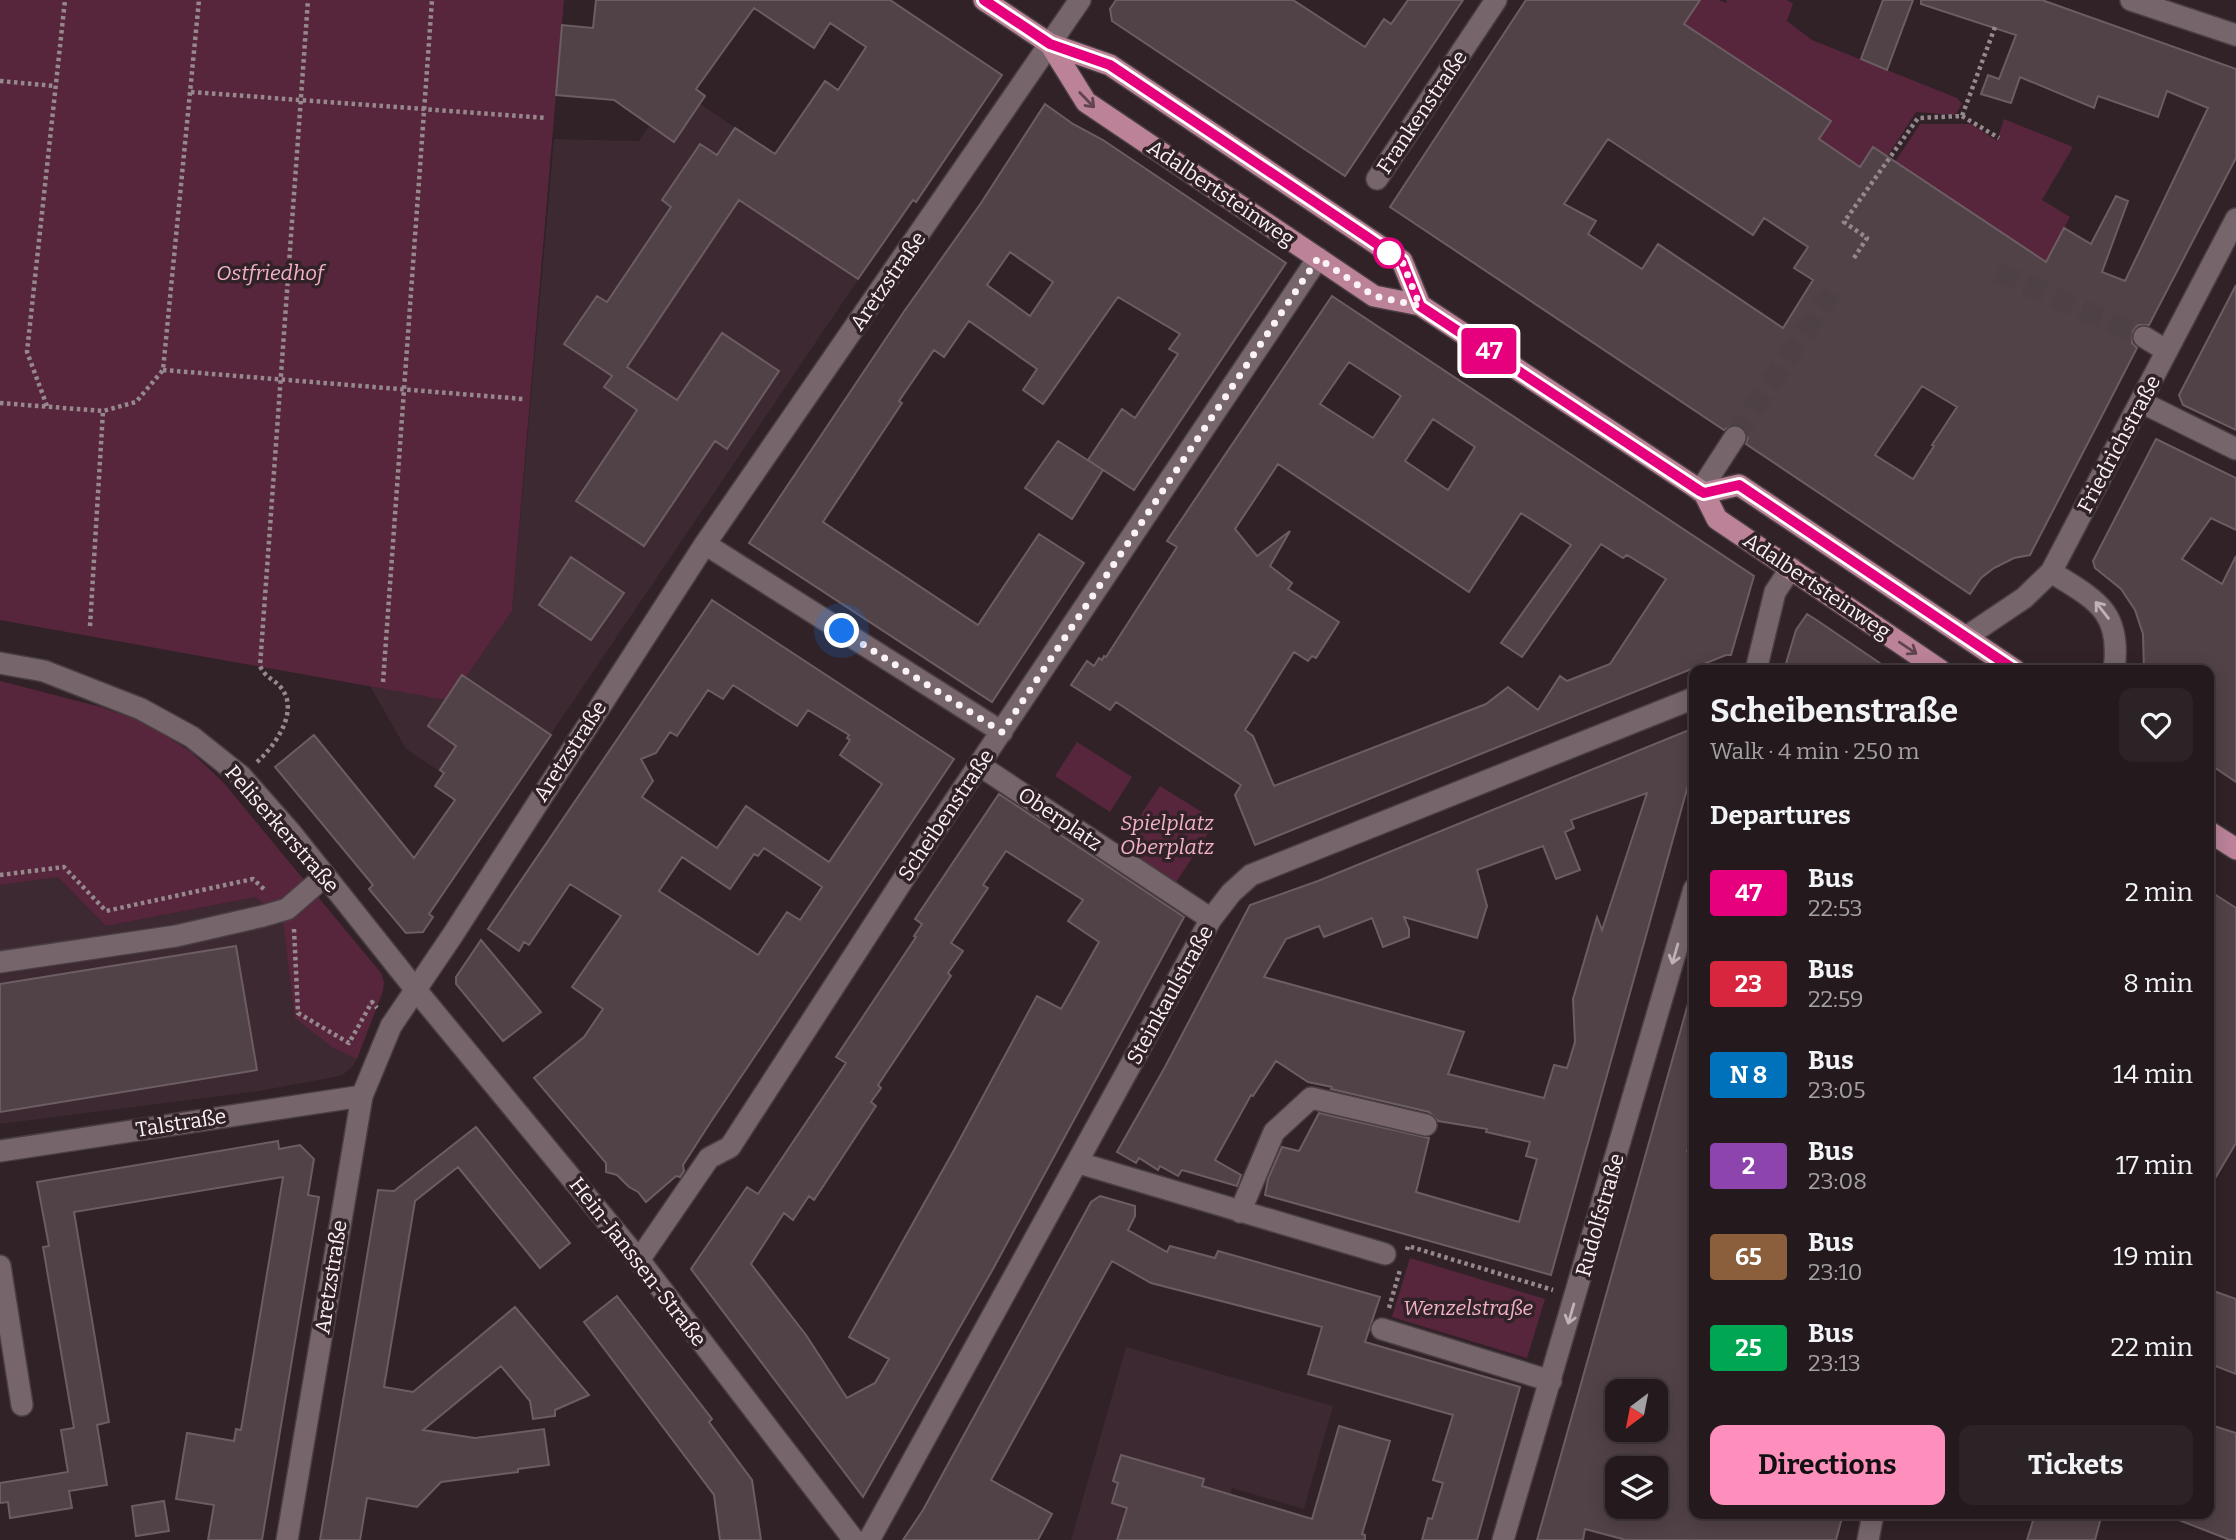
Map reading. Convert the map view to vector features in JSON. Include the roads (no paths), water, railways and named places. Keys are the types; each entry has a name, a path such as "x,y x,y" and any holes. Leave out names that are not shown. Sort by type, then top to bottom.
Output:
{"main road":[{"name":"Adalbertsteinweg","path":"984,0 1050,44 1110,65 1402,261 1420,306"},
{"name":"Adalbertsteinweg","path":"1050,44 1086,102 1374,296 1420,306 1702,492 1717,519 1933,665"},
{"name":"Adalbertsteinweg","path":"1702,492 1739,485 2008,665"},
{"path":"2214,835 2236,849"}],"street":[{"name":"Aretzstraße","path":"287,1540 362,1096 391,1026 705,544 1080,0"},
{"name":"Frankenstraße","path":"1377,179 1496,0"},
{"path":"2131,0 2236,35"},
{"name":"Friedrichstraße","path":"1966,637 2024,598 2051,572 2236,219"},
{"name":"Scheibenstraße","path":"639,1260 709,1158 730,1147 934,832 1318,258"},
{"path":"2144,337 2167,351"},
{"path":"2141,402 2236,449"},
{"path":"1702,492 1735,437"},
{"path":"705,544 1002,732"},
{"path":"1757,665 1775,592 1791,568"},
{"path":"2051,572 2091,597 2105,612 2114,630 2114,665"},
{"name":"Peliserkerstraße","path":"0,663 44,671 141,709 192,737 240,776 292,834 416,990"},
{"name":"Steinkaulstraße","path":"869,1540 1211,919 1231,893 1251,875 1689,700"},
{"name":"Oberplatz","path":"979,765 1211,919"},
{"path":"0,962 176,936 263,916 287,909 325,876"},
{"name":"Rudolfstraße","path":"1503,1540 1689,906"},
{"name":"Hein-Janssen-Straße","path":"416,990 639,1260 854,1540"},
{"name":"Talstraße","path":"0,1151 362,1096"},
{"path":"1240,1212 1274,1132 1311,1097 1426,1125"},
{"path":"1079,1163 1394,1257"},
{"path":"0,1266 22,1405"},
{"path":"1382,1329 1551,1381"},
{"path":"1868,1540 1872,1519"}],"tunnel":[{"path":"1997,272 2144,337"},
{"path":"1735,437 1831,292"}],"park label":[{"name":"Ostfriedhof","path":"270,273"},
{"name":"Spielplatz Oberplatz","path":"1167,835"},
{"name":"Wenzelstraße","path":"1468,1308"}]}
